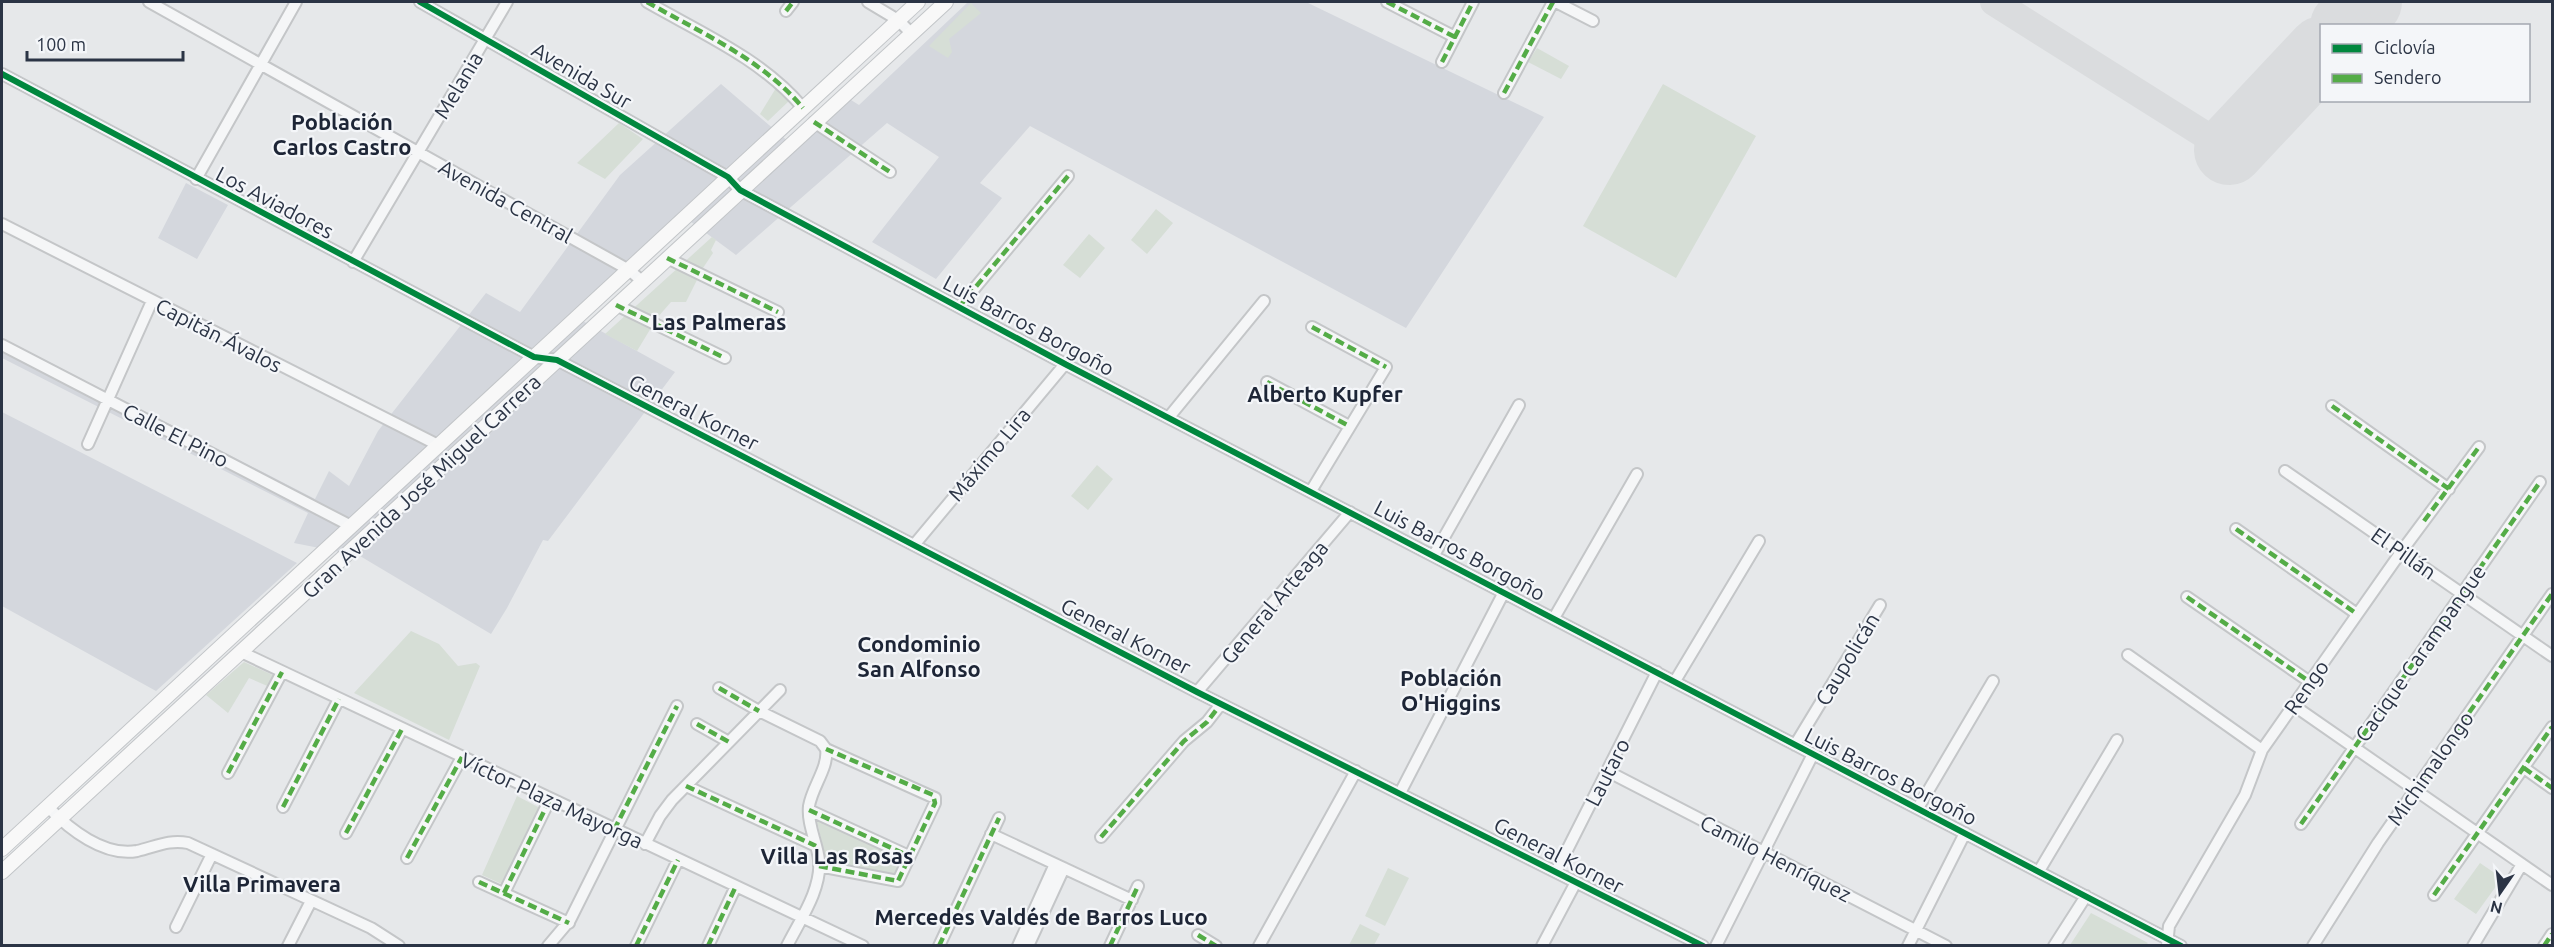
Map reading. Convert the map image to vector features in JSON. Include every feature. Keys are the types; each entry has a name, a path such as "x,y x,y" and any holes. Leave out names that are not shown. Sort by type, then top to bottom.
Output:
{"main road":[{"name":"Gran Avenida José Miguel Carrera","path":"2,849 918,2"},
{"name":"Gran Avenida José Miguel Carrera","path":"2,872 946,2"},
{"path":"351,526 355,535 355,547"},
{"path":"241,628 239,639 242,652"}],"street":[{"name":"Avenida Central","path":"148,2 629,270 642,281"},
{"path":"196,179 296,2"},
{"name":"Avenida Sur","path":"420,2 728,177"},
{"name":"Melania","path":"352,262 507,2"},
{"path":"647,2 761,68 782,85 803,108"},
{"path":"868,2 898,20 911,33"},
{"path":"1387,2 1455,37"},
{"path":"1442,62 1473,2"},
{"path":"1504,93 1555,2 1593,21"},
{"name":"Los Aviadores","path":"2,74 534,357"},
{"path":"814,122 890,172"},
{"path":"959,307 1068,176"},
{"name":"Luis Barros Borgoño","path":"728,177 740,190 959,307 2039,871 2168,942 2181,945"},
{"name":"Capitán Ávalos","path":"2,224 438,445"},
{"path":"667,258 778,312"},
{"path":"1168,417 1263,301"},
{"path":"88,444 152,302"},
{"path":"616,305 725,358"},
{"path":"1311,491 1386,367 1312,327"},
{"name":"Calle El Pino","path":"2,345 351,526"},
{"name":"General Korner","path":"534,357 557,360 1197,692 1699,945"},
{"name":"Máximo Lira","path":"914,545 1065,363"},
{"path":"1267,382 1349,426"},
{"path":"1434,555 1519,405"},
{"path":"2332,406 2449,489"},
{"name":"Rengo","path":"2168,942 2169,926 2245,795 2262,750 2401,552 2479,447"},
{"name":"El Pillán","path":"2285,471 2553,656"},
{"path":"1554,618 1637,474"},
{"name":"Cacique Carampangue","path":"2301,824 2540,482"},
{"name":"General Arteaga","path":"1197,692 1350,512"},
{"path":"2236,529 2357,614"},
{"path":"1675,681 1758,541"},
{"path":"1400,793 1504,592"},
{"name":"Michimalongo","path":"2313,945 2415,790 2553,594"},
{"path":"2187,597 2310,682"},
{"name":"Caupolicán","path":"1795,745 1880,605"},
{"name":"Víctor Plaza Mayorga","path":"242,652 614,830 863,945"},
{"path":"2128,655 2262,750"},
{"path":"228,774 282,672"},
{"name":"Lautaro","path":"1556,872 1657,672"},
{"path":"1918,808 1993,681"},
{"path":"719,688 820,741 826,748 935,798 898,882 819,866"},
{"path":"645,844 660,816 686,786 780,690"},
{"path":"283,807 339,699"},
{"path":"1101,837 1184,741 1207,722 1221,704"},
{"path":"548,945 569,923 677,705"},
{"path":"2293,705 2553,885"},
{"path":"697,724 729,742"},
{"path":"2434,895 2553,727"},
{"path":"346,833 402,729"},
{"path":"2039,871 2117,740"},
{"path":"787,945 817,884 819,866 809,810 826,757 826,748"},
{"path":"1716,945 1813,754"},
{"path":"407,858 462,757"},
{"path":"2524,768 2553,788"},
{"path":"1259,945 1356,771"},
{"name":"Camilo Henríquez","path":"1607,771 1946,945"},
{"path":"686,786 816,846"},
{"path":"504,893 550,799"},
{"path":"48,807 82,835 116,850 136,851 180,841 371,928 399,945"},
{"path":"809,810 909,856"},
{"path":"939,945 999,818"},
{"path":"1908,945 1965,833"},
{"path":"991,834 1132,900"},
{"path":"176,927 212,854"},
{"path":"636,945 678,860"},
{"path":"2473,945 2522,864"},
{"path":"1018,945 1060,866"},
{"path":"1028,945 1060,866"},
{"path":"479,882 569,923"},
{"path":"1542,945 1576,882"},
{"path":"708,945 736,886"},
{"path":"1110,945 1138,886"},
{"path":"2054,945 2086,896"},
{"path":"288,945 311,901"},
{"path":"2544,945 2553,933"},
{"path":"1198,935 1216,945"}],"shaded area":[{"path":"968,2 1306,2 1544,117 1406,328 1030,126 980,183 1002,198 936,279 872,242 939,157 887,123 736,255 679,213 570,314 675,372 548,541 543,540 491,634 360,556 294,543 308,513 2,358 2,338 315,499 329,471 349,486 378,431 486,293 520,312 620,175 721,84 797,149 851,100 859,105"},
{"path":"971,3 981,13 949,39 952,52 948,58 929,46"},
{"path":"1537,48 1569,66 1561,79 1528,62"},
{"path":"1663,84 1756,136 1676,278 1583,226"},
{"path":"776,88 790,100 768,121 760,114"},
{"path":"619,123 643,139 605,179 577,163"},
{"path":"186,183 228,205 197,259 158,238"},
{"path":"1156,209 1173,223 1147,254 1131,240"},
{"path":"1089,234 1105,248 1080,278 1063,265"},
{"path":"712,237 716,240 711,250 713,253 686,302 671,302 657,318 637,351 605,334"},
{"path":"2,412 297,563 156,691 2,606"},
{"path":"1097,465 1113,479 1088,510 1071,496"},
{"path":"411,631 439,644 458,666 476,663 480,666 449,740 354,693"},
{"path":"244,662 277,677 272,688 249,678 228,713 206,695"},
{"path":"517,796 542,809 506,886 482,875"},
{"path":"816,817 902,857 895,878 827,864"},
{"path":"2480,863 2502,878 2476,914 2454,899"},
{"path":"1388,868 1409,878 1385,926 1365,916"},
{"path":"2091,913 2148,943 2146,945 2070,945"},
{"path":"1360,924 1380,934 1374,945 1349,945"}],"taxiway":[{"path":"1994,2 2229,150"}],"runway":[{"path":"2347,24 2367,2"},
{"path":"2229,150 2320,53"}],"marked path":[{"path":"647,2 750,61 769,75 803,108"},
{"path":"786,11 793,2"},
{"path":"1387,2 1455,37"},
{"path":"1442,62 1473,2"},
{"path":"1504,93 1553,2"},
{"path":"814,122 890,172"},
{"path":"959,307 1068,176"},
{"path":"667,258 778,312"},
{"path":"616,305 725,358"},
{"path":"1312,327 1386,367"},
{"path":"1267,382 1349,426"},
{"path":"2332,406 2449,489"},
{"path":"2424,521 2479,447"},
{"path":"2301,824 2540,482"},
{"path":"2236,529 2357,614"},
{"path":"2415,790 2552,594"},
{"path":"2187,597 2310,682"},
{"path":"228,773 282,672"},
{"path":"719,688 759,711"},
{"path":"283,807 339,699"},
{"path":"1101,837 1184,741 1207,722 1221,704"},
{"path":"614,830 677,706"},
{"path":"697,724 729,742"},
{"path":"2434,895 2552,727"},
{"path":"346,833 402,729"},
{"path":"819,866 898,881 935,803 933,795 826,749"},
{"path":"407,858 462,757"},
{"path":"2524,768 2552,788"},
{"path":"686,786 816,846"},
{"path":"504,893 550,799"},
{"path":"809,810 909,856"},
{"path":"939,946 999,818"},
{"path":"636,946 678,860"},
{"path":"479,882 569,923"},
{"path":"708,946 736,886"},
{"path":"1110,946 1138,886"},
{"path":"2544,946 2552,934"},
{"path":"1198,935 1216,946"}],"cycle path":[{"path":"420,2 728,177 740,190 1065,364 2181,946"},
{"path":"2,74 534,357 557,360 1197,692 1703,946"}],"district":[{"name":"Población Carlos Castro","path":"342,134"},
{"name":"Las Palmeras","path":"719,321"},
{"name":"Alberto Kupfer","path":"1325,393"},
{"name":"Condominio San Alfonso","path":"919,656"},
{"name":"Población O'Higgins","path":"1451,690"},
{"name":"Villa Las Rosas","path":"837,855"},
{"name":"Villa Primavera","path":"262,883"},
{"name":"Mercedes Valdés de Barros Luco","path":"1041,916"}]}
